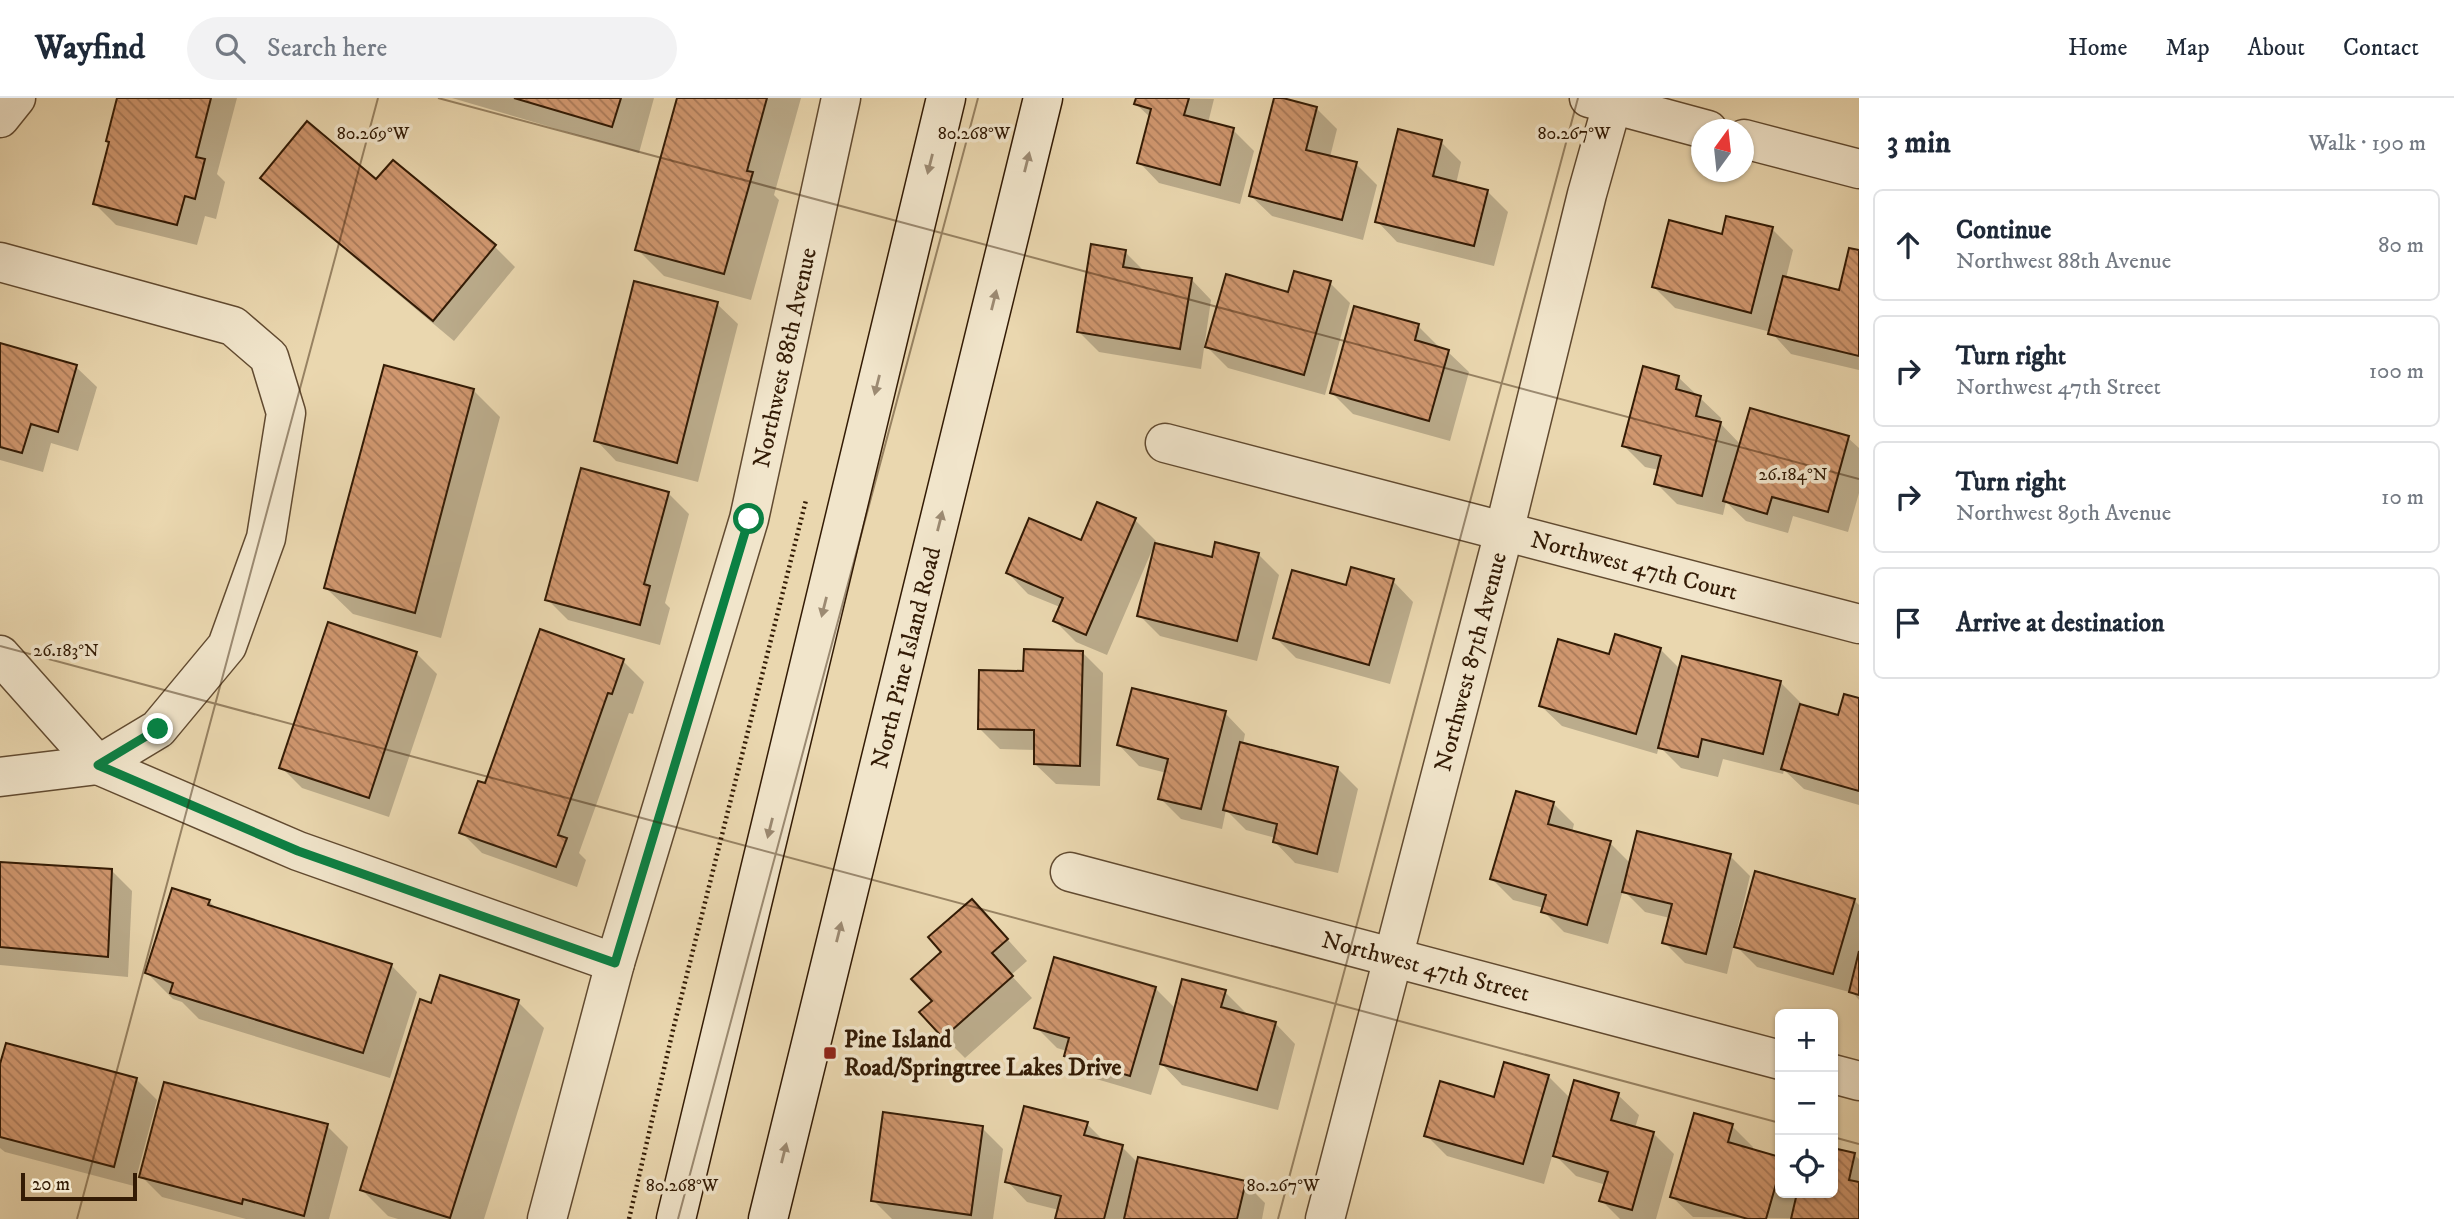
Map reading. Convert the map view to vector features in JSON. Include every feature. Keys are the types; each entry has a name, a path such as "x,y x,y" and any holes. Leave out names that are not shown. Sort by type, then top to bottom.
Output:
{"street":[{"path":"0,118 16,98"},
{"name":"Northwest 88th Avenue","path":"547,1219 615,963 749,519 841,98"},
{"path":"676,1219 946,98"},
{"name":"North Pine Island Road","path":"768,1219 1043,98"},
{"path":"1605,100 1691,125"},
{"name":"Northwest 87th Avenue","path":"1325,1219 1504,532 1583,208 1605,100"},
{"path":"1754,142 1859,169"},
{"path":"0,262 233,326 269,357 286,412 266,538 227,646 158,729 98,765 0,777"},
{"name":"Northwest 47th Court","path":"1166,443 1859,624"},
{"path":"0,654 98,765 298,851 615,963"},
{"name":"Northwest 47th Street","path":"1070,872 1775,1059"},
{"path":"1838,1075 1859,1081"}],"path":[{"path":"629,1219 673,1030 808,490"}],"building":[{"path":"117,98 211,98 196,157 205,159 195,199 185,196 177,225 93,204"},
{"path":"514,98 621,98 612,127"},
{"path":"677,98 767,98 747,171 753,172 724,274 635,250"},
{"path":"1136,98 1189,98 1184,115 1234,128 1220,185 1137,163 1151,109 1134,104"},
{"path":"1274,98 1317,107 1306,150 1357,162 1342,220 1249,196"},
{"path":"307,121 376,179 393,160 496,245 433,321 260,178"},
{"path":"1398,129 1442,140 1433,176 1488,190 1474,246 1375,222"},
{"path":"1726,216 1773,227 1751,313 1652,287 1669,220 1722,234"},
{"path":"1091,244 1126,250 1123,267 1192,278 1180,349 1077,332"},
{"path":"1849,248 1859,250 1859,356 1768,334 1783,276 1839,290"},
{"path":"1294,271 1331,281 1304,375 1205,347 1226,274 1288,292"},
{"path":"634,281 718,302 677,463 594,441"},
{"path":"1354,306 1419,324 1415,340 1449,350 1429,421 1330,393"},
{"path":"0,343 77,365 58,432 31,424 22,453 0,447"},
{"path":"384,365 474,389 415,613 324,588"},
{"path":"1643,366 1679,376 1676,389 1701,396 1696,416 1721,422 1702,496 1654,484 1661,456 1622,446"},
{"path":"1750,408 1849,436 1828,512 1772,497 1767,514 1723,501"},
{"path":"581,468 669,492 644,584 650,586 640,625 545,600"},
{"path":"1097,502 1136,518 1086,635 1053,621 1063,598 1006,573 1029,518 1081,540"},
{"path":"1215,542 1259,553 1237,641 1137,616 1155,543 1212,557"},
{"path":"1351,567 1394,579 1369,665 1273,638 1292,570 1346,585"},
{"path":"328,622 417,652 369,798 279,768"},
{"path":"540,629 624,659 612,694 608,693 558,835 567,838 556,867 459,833 478,781 485,783"},
{"path":"1615,634 1661,648 1636,734 1539,706 1558,639 1609,654"},
{"path":"1024,649 1083,651 1080,766 1034,764 1034,730 978,729 979,670 1023,671"},
{"path":"1682,656 1781,681 1763,754 1702,739 1698,757 1658,748"},
{"path":"1132,688 1226,711 1201,809 1158,799 1168,759 1117,745"},
{"path":"1844,694 1859,698 1859,791 1781,769 1800,704 1838,715"},
{"path":"1240,742 1338,767 1317,854 1273,842 1277,824 1223,810"},
{"path":"1516,791 1554,802 1548,824 1611,841 1587,925 1541,912 1546,895 1490,879"},
{"path":"1637,831 1731,854 1706,954 1662,943 1672,904 1622,892"},
{"path":"0,862 112,869 108,957 0,947"},
{"path":"1755,871 1855,899 1833,974 1734,947"},
{"path":"172,888 210,900 208,905 392,964 363,1053 170,993 173,983 145,973"},
{"path":"972,899 1008,939 992,953 1013,976 943,1038 919,1012 932,1001 911,979 941,952 928,937"},
{"path":"1859,951 1859,995 1849,992"},
{"path":"1054,957 1156,987 1130,1076 1064,1056 1069,1038 1034,1028"},
{"path":"440,975 519,1000 450,1218 360,1190 420,999 431,1003"},
{"path":"1182,979 1226,990 1221,1007 1276,1022 1257,1090 1160,1064"},
{"path":"6,1043 137,1078 114,1167 0,1137 0,1064"},
{"path":"1504,1062 1549,1075 1523,1164 1424,1136 1440,1081 1494,1097"},
{"path":"1574,1080 1619,1093 1611,1120 1654,1132 1632,1210 1599,1201 1608,1172 1553,1156"},
{"path":"164,1082 328,1124 304,1216 243,1199 242,1204 139,1177"},
{"path":"1024,1106 1088,1122 1084,1135 1123,1145 1104,1219 1055,1219 1061,1196 1005,1182"},
{"path":"883,1112 983,1126 971,1215 871,1201"},
{"path":"1694,1113 1733,1124 1728,1142 1775,1156 1775,1188 1766,1219 1748,1219 1670,1197"},
{"path":"1838,1149 1855,1153 1849,1180 1859,1182 1859,1219 1791,1219 1796,1198 1838,1198"},
{"path":"1138,1157 1246,1181 1237,1219 1124,1219"}],"place":[{"name":"Pine Island Road/Springtree Lakes Drive","path":"830,1053"}],"route":[{"path":"158,729 98,765 298,851 615,963 749,519"}]}
